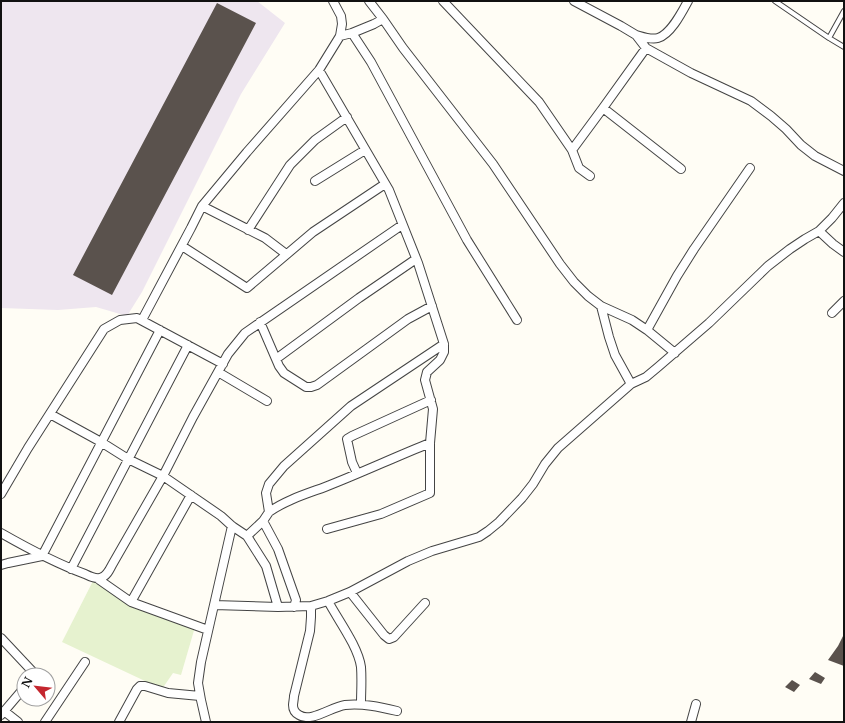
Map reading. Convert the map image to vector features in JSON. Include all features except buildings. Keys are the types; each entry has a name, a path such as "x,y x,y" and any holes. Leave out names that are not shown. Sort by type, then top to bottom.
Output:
{"street":[{"path":"142,320 202,206 318,70 340,36 342,24 341,16 333,1"},
{"path":"369,1 402,48 493,164 560,264 574,282 601,306 632,320 648,330 675,353"},
{"path":"442,1 539,102 572,150 579,168 590,176"},
{"path":"574,1 636,35 648,39 659,38 669,30 688,1"},
{"path":"340,36 352,33 383,20"},
{"path":"352,33 371,62 467,240 517,320"},
{"path":"636,35 646,48 691,73 751,101 771,116 801,145 815,156 844,171"},
{"path":"572,150 646,48"},
{"path":"318,70 347,117 388,190 416,259 444,344 444,352 440,360 427,372 425,380 433,409 430,443 430,493 381,514 327,529"},
{"path":"603,108 681,169"},
{"path":"248,230 290,165 315,140 347,117"},
{"path":"315,181 365,150"},
{"path":"648,330 685,262 750,168"},
{"path":"182,246 246,288 313,232 385,184"},
{"path":"214,605 278,607 311,606 350,592 408,561 432,551 479,536 488,531 499,522 522,498 533,484 545,464 558,448 631,384 646,377 675,353 709,323 768,266 790,249 819,231 844,203"},
{"path":"202,206 265,238 286,254"},
{"path":"98,579 107,574 163,476 193,417 228,354 245,333 402,225"},
{"path":"819,231 844,252"},
{"path":"276,359 359,298 416,259"},
{"path":"832,313 844,301"},
{"path":"260,322 279,366 284,373 306,387 311,388 408,319 432,306"},
{"path":"601,306 615,355 631,384"},
{"path":"1,494 28,448 104,329 120,320 138,318 188,345 267,401"},
{"path":"42,556 160,330"},
{"path":"269,512 266,493 269,484 284,466 350,406 444,344"},
{"path":"71,569 188,345"},
{"path":"357,473 352,462 347,439 431,400"},
{"path":"50,414 101,442 128,459 163,476 192,495 247,536 266,566 278,607"},
{"path":"247,536 263,521 269,512 278,505 430,443"},
{"path":"131,602 192,495"},
{"path":"263,521 280,553 296,600 294,607"},
{"path":"206,722 198,683 201,662 232,526"},
{"path":"1,533 42,556 98,579 131,602 208,630"},
{"path":"1,565 42,556"},
{"path":"350,592 384,635 389,639 394,637 425,603"},
{"path":"328,601 357,652 361,666 361,704"},
{"path":"311,606 310,631 294,696 293,707 296,714 303,718 311,718 345,705 361,704 397,711"},
{"path":"1,638 28,667"},
{"path":"45,722 85,662"},
{"path":"119,722 140,686 146,686 168,693 200,696"},
{"path":"16,698 3,713 18,722"},
{"path":"692,722 696,704"}],"lane":[{"path":"775,1 844,47"},
{"path":"829,38 844,11"}],"shaded area":[{"path":"1,1 257,1 285,23 241,94 142,292 127,316 96,307 58,310 1,308"}],"green space":[{"path":"93,581 195,627 181,675 173,673 162,689 62,642"}]}
